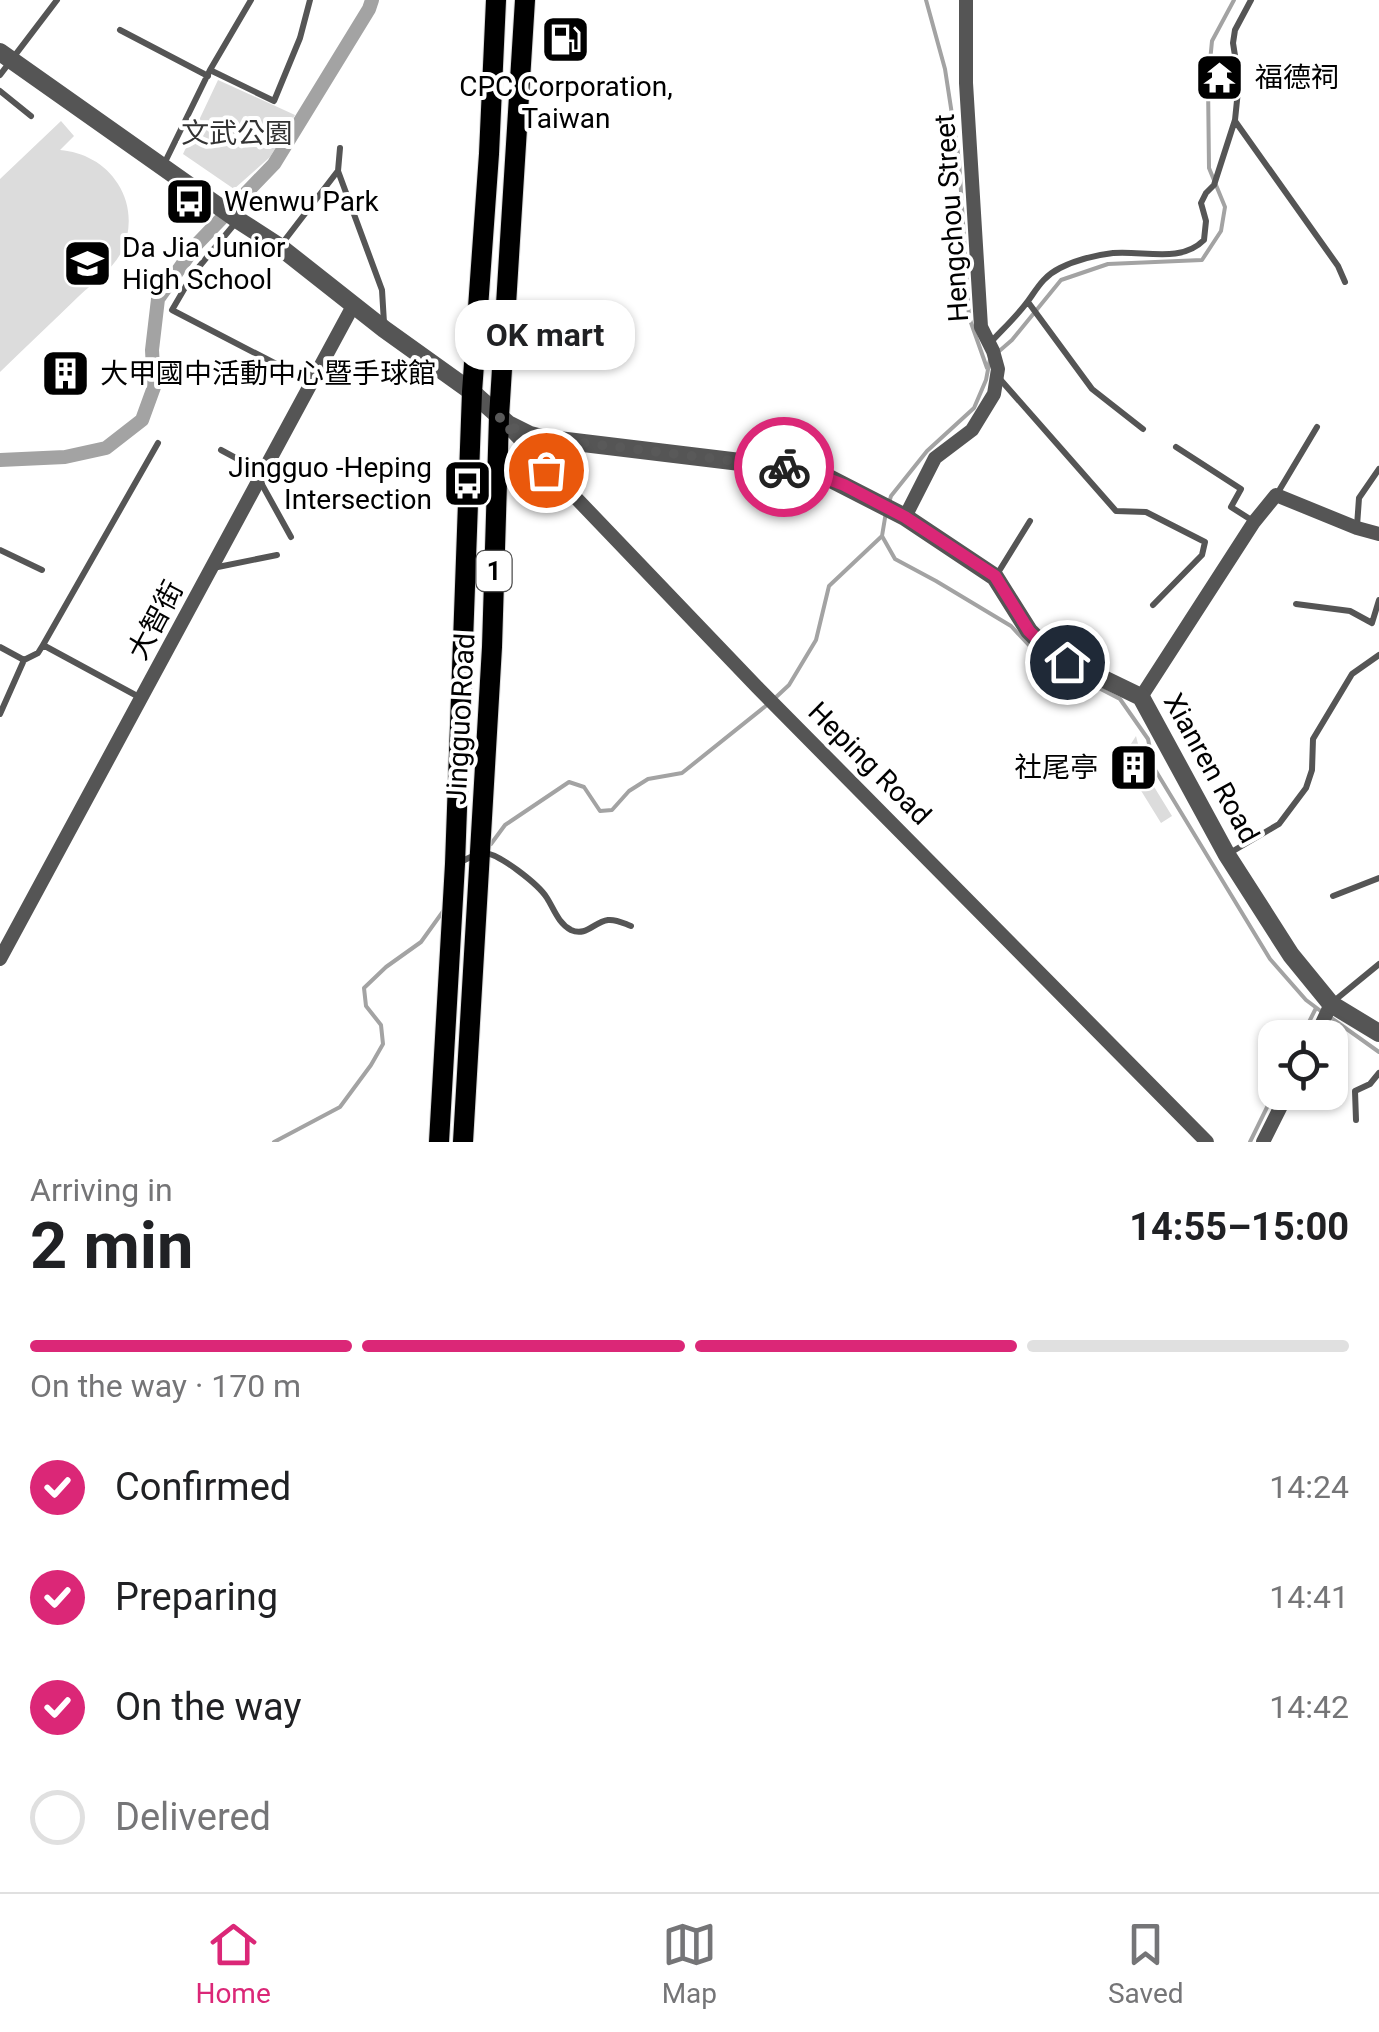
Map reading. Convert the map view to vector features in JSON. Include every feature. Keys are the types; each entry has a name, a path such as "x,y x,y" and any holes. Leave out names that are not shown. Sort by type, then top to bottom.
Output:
{"main road":[{"name":"Jingguo Road","path":"439,1142 456,864 472,392 496,0"},
{"name":"Jingguo Road","path":"463,1142 524,0"}],"street":[{"name":"Hengchou Street","path":"966,0 966,83 981,327 992,347 998,373"},
{"path":"4,62 280,247 472,392"},
{"name":"大智街","path":"0,959 354,304"},
{"path":"905,517 935,458 972,430 994,394 998,373"},
{"name":"Xianren Road","path":"472,392 517,430 542,438 807,471 835,480 905,517 995,576 1029,631 1052,654 1141,697 1227,854 1328,1011 1379,1033"},
{"name":"Heping Road","path":"499,417 781,712 1208,1142"},
{"path":"1141,697 1254,522 1276,495 1379,534"},
{"path":"1324,1020 1328,1011"},
{"path":"1263,1142 1279,1110"}],"lane":[{"path":"4,62 58,0"},
{"path":"120,30 274,101 300,38 310,0"},
{"path":"992,347 1046,276 1068,265 1116,253 1174,254 1200,245 1206,233 1202,202 1214,185 1235,120 1239,81 1233,43 1235,30 1252,0"},
{"path":"163,167 248,1"},
{"path":"0,91 31,116"},
{"path":"1235,120 1338,266 1345,282"},
{"path":"340,148 338,171 382,290 384,329"},
{"path":"280,247 338,171"},
{"path":"238,220 193,274 172,310 312,383"},
{"path":"1028,302 1092,389 1143,430"},
{"path":"998,373 1116,511 1146,512 1205,542 1202,556 1152,606"},
{"path":"1276,495 1317,426"},
{"path":"0,714 24,660 44,645 158,443"},
{"path":"1176,447 1241,489 1231,506 1254,522"},
{"path":"221,450 261,476 291,537"},
{"path":"1356,528 1359,498 1379,468"},
{"path":"995,576 1030,522"},
{"path":"0,550 42,570"},
{"path":"212,568 277,555"},
{"path":"1296,604 1350,611 1372,623 1379,600"},
{"path":"44,645 141,698"},
{"path":"0,647 24,660"},
{"path":"1227,854 1279,824 1306,788 1314,740 1333,706 1352,674 1379,655"},
{"path":"456,864 480,853 494,854 532,880 571,930 584,932 609,920 631,926"},
{"path":"1334,896 1379,878"},
{"path":"1328,1011 1379,964"},
{"path":"1356,1120 1355,1091 1370,1084 1379,1073"}],"green space":[{"name":"文武公園","path":"218,80 295,115 270,157 234,189 183,154"},
{"path":"61,121 74,136 60,150 93,160 118,184 128,208 127,234 122,251 108,269 0,372 0,179"},
{"path":"1136,736 1145,772 1172,816 1161,823 1140,789 1111,775"}],"waterway":[{"path":"0,460 65,457 106,448 142,420 154,387 152,350 158,299 196,245 274,164 372,0"},
{"path":"926,0 945,69 959,160 969,317 987,368"},
{"path":"997,353 1061,280 1108,264 1202,260 1221,231 1225,207 1209,168 1208,82 1212,41 1234,0"},
{"path":"889,503 927,451 974,408 990,359"},
{"path":"774,699 789,685 816,640 829,586 882,536 886,512"},
{"path":"882,536 895,559 1011,626 1041,658 1120,699 1148,739 1154,768 1270,959 1306,1000 1322,1012"},
{"path":"491,844 505,825 569,782 584,787 600,811 612,810 629,791 648,779 682,773 767,705"},
{"path":"274,1142 340,1107 371,1065 383,1044 381,1025 366,1006 364,988 421,942 444,910"},
{"path":"1310,1020 1316,1008"},
{"path":"1330,1017 1379,1052"},
{"path":"1250,1142 1266,1110"}],"way so far":[{"path":"546,470 499,417 530,436 784,467"}],"place":[{"name":"CPC Corporation, Taiwan","path":"566,39"},
{"name":"福德祠","path":"1220,77"},
{"name":"Wenwu Park","path":"189,201"},
{"name":"Da Jia Junior High School","path":"87,263"},
{"name":"大甲國中活動中心暨手球館","path":"65,373"},
{"name":"OK mart","path":"546,470"},
{"name":"Jingguo -Heping Intersection","path":"467,483"},
{"name":"社尾亭","path":"1133,767"}],"route":[{"path":"784,467 825,476 844,485 905,517 995,576 1029,631 1052,654 1067,662"}]}
